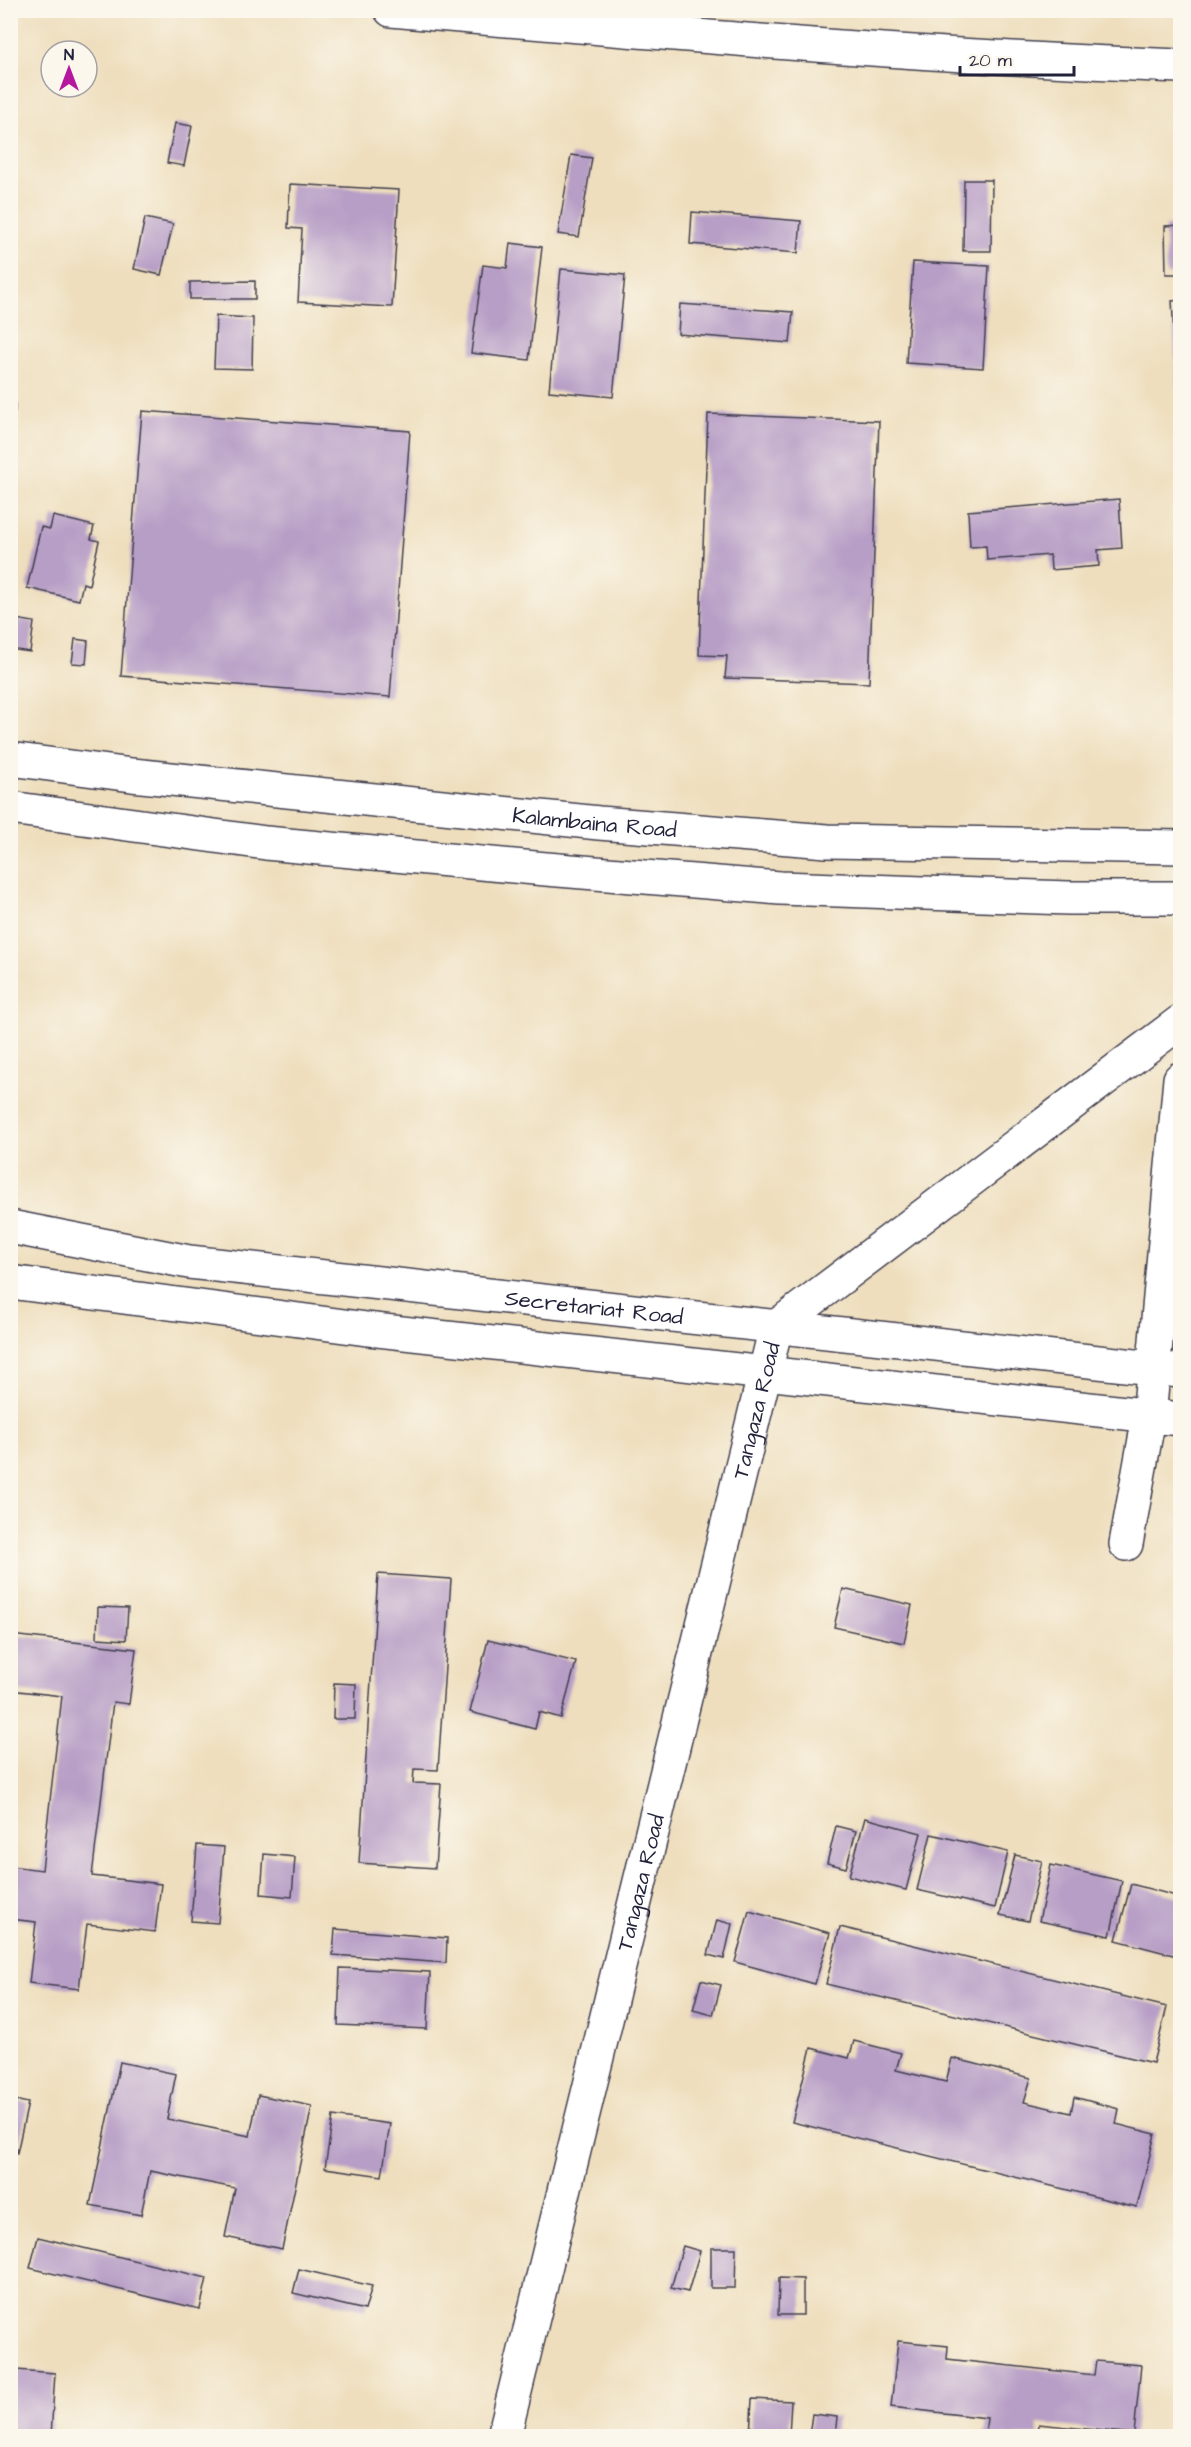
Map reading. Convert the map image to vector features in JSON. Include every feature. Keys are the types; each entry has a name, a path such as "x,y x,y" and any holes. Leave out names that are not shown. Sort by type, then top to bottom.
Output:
{"street":[{"path":"391,10 732,40 1090,63 1180,66"},
{"name":"Kalambaina Road","path":"10,759 132,775 599,823 827,841 1180,848"},
{"path":"10,808 266,843 757,886 1058,898 1180,898"},
{"path":"776,1327 1180,1022"},
{"path":"1125,1544 1165,1418 1180,1079"},
{"name":"Secretariat Road","path":"10,1227 189,1262 1166,1370"},
{"name":"Secretariat Road","path":"10,1282 367,1329 1165,1418"},
{"name":"Tangaza Road","path":"504,2436 776,1327"}],"building":[{"path":"175,123 192,126 184,166 167,163"},
{"path":"571,155 592,158 579,237 558,234"},
{"path":"964,180 992,180 991,251 963,251"},
{"path":"290,184 399,190 392,307 298,302 302,229 288,228"},
{"path":"692,212 801,221 798,253 690,244"},
{"path":"145,218 173,224 161,275 134,269"},
{"path":"1180,225 1180,274 1166,274 1165,226"},
{"path":"510,243 542,247 529,360 471,353 483,265 507,268"},
{"path":"913,262 989,266 983,368 906,363"},
{"path":"561,269 625,275 613,397 549,391"},
{"path":"255,281 255,299 190,299 190,282"},
{"path":"1180,300 1180,416 1179,417 1172,301"},
{"path":"680,304 793,312 790,343 678,334"},
{"path":"216,316 253,318 252,369 214,368"},
{"path":"10,390 15,390 15,411 10,411"},
{"path":"142,411 410,431 390,697 121,676"},
{"path":"708,414 879,421 869,683 725,678 727,656 699,655"},
{"path":"1119,499 1122,548 1098,550 1099,566 1051,570 1050,555 987,560 986,546 970,547 968,511"},
{"path":"53,516 94,526 91,539 99,541 89,585 83,583 79,600 27,588 41,527 50,529"},
{"path":"10,618 34,622 30,652 10,649"},
{"path":"75,639 88,641 86,664 72,663"},
{"path":"378,1574 451,1579 438,1770 414,1769 413,1783 441,1784 435,1868 359,1863"},
{"path":"843,1589 912,1605 904,1643 834,1627"},
{"path":"98,1607 128,1608 126,1640 97,1638"},
{"path":"10,1635 136,1649 129,1704 113,1702 92,1876 161,1884 155,1932 87,1924 79,1989 29,1983 36,1922 10,1919 10,1866 42,1870 62,1696 10,1690"},
{"path":"488,1640 576,1662 561,1718 539,1712 535,1729 470,1712"},
{"path":"334,1683 356,1684 355,1719 333,1719"},
{"path":"865,1818 921,1833 906,1890 849,1876"},
{"path":"836,1826 856,1831 846,1868 827,1863"},
{"path":"931,1834 1008,1852 995,1908 917,1890"},
{"path":"197,1845 224,1847 218,1923 191,1921"},
{"path":"264,1854 295,1857 292,1897 261,1894"},
{"path":"1015,1855 1042,1861 1028,1921 1000,1915"},
{"path":"1051,1865 1122,1881 1110,1936 1039,1921"},
{"path":"1131,1884 1180,1897 1180,1942 1177,1956 1116,1940"},
{"path":"749,1911 830,1933 815,1984 735,1962"},
{"path":"717,1920 732,1924 724,1959 708,1955"},
{"path":"840,1927 1167,2007 1153,2063 826,1984"},
{"path":"335,1929 447,1938 446,1963 333,1955"},
{"path":"340,1968 430,1972 427,2029 338,2025"},
{"path":"701,1980 721,1985 713,2015 693,2010"},
{"path":"854,2041 901,2053 896,2070 946,2082 952,2058 1031,2078 1024,2102 1071,2113 1074,2097 1119,2109 1116,2124 1155,2134 1137,2207 792,2122 811,2048 849,2058"},
{"path":"120,2062 176,2074 167,2119 250,2136 258,2095 312,2106 282,2249 225,2237 235,2188 150,2171 141,2215 90,2205"},
{"path":"10,2099 28,2103 17,2153 10,2152"},
{"path":"333,2116 390,2124 382,2176 325,2168"},
{"path":"38,2237 207,2278 200,2309 30,2268"},
{"path":"683,2246 700,2251 688,2292 671,2288"},
{"path":"711,2248 736,2248 735,2288 711,2288"},
{"path":"299,2269 372,2286 365,2310 293,2293"},
{"path":"779,2278 803,2279 803,2315 778,2315"},
{"path":"898,2341 948,2346 947,2359 1094,2375 1096,2361 1141,2365 1134,2434 1039,2424 1038,2436 985,2436 987,2418 891,2407"},
{"path":"16,2370 55,2373 51,2436 10,2436 10,2388 15,2388"},
{"path":"752,2399 791,2401 789,2436 750,2436"},
{"path":"812,2414 837,2417 835,2436 809,2436"}]}
